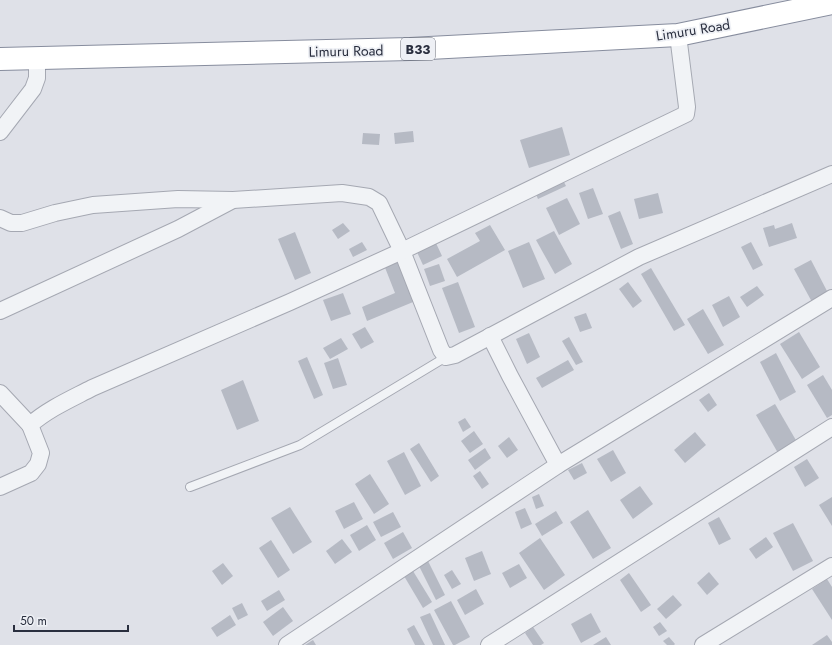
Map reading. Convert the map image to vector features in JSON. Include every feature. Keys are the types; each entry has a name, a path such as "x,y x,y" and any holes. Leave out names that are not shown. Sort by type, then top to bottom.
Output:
{"highway":[{"name":"Limuru Road","path":"0,59 410,49 678,35 832,3"}],"street":[{"path":"30,425 37,418 62,403 92,388 290,302 686,114 688,107 678,35"},
{"path":"0,132 33,89 37,78 37,58"},
{"path":"0,218 11,223 22,223 55,213 93,205 178,199 233,200 342,193 370,197 379,204 402,250 441,350 446,357 455,355 639,257 832,174"},
{"path":"0,311 178,229 233,200"},
{"path":"287,645 558,465 830,304"},
{"path":"490,336 558,465"},
{"path":"0,393 30,425 41,454 38,464 30,473 0,487"},
{"path":"489,645 832,427"},
{"path":"703,645 832,566"}],"lane":[{"path":"190,487 300,445 446,357"}],"building":[{"path":"562,127 570,155 529,168 520,140"},
{"path":"413,131 414,142 395,144 394,133"},
{"path":"363,133 380,134 379,145 362,144"},
{"path":"563,180 566,186 538,199 535,192"},
{"path":"593,188 603,214 588,219 579,193"},
{"path":"658,193 663,213 639,219 634,199"},
{"path":"567,198 580,224 559,235 546,208"},
{"path":"620,211 633,244 621,249 608,216"},
{"path":"343,223 350,231 338,239 332,230"},
{"path":"792,223 797,238 769,247 763,228 774,225 775,229"},
{"path":"490,225 505,250 457,277 447,259 480,241 475,233"},
{"path":"554,231 572,264 555,274 536,240"},
{"path":"295,232 311,273 295,280 278,239"},
{"path":"435,241 442,256 423,265 416,250"},
{"path":"362,242 367,250 353,257 349,249"},
{"path":"529,242 545,279 523,288 508,251"},
{"path":"751,242 763,265 753,270 741,247"},
{"path":"401,258 418,300 367,321 362,307 395,293 384,265"},
{"path":"811,260 828,293 812,302 794,269"},
{"path":"439,264 445,281 430,286 424,269"},
{"path":"651,268 685,325 674,331 641,274"},
{"path":"458,282 475,327 459,333 442,288"},
{"path":"628,282 642,301 633,308 619,289"},
{"path":"757,286 764,295 747,307 740,297"},
{"path":"343,293 351,314 331,321 323,300"},
{"path":"729,296 740,317 723,327 712,305"},
{"path":"703,309 724,345 708,354 687,319"},
{"path":"586,313 592,328 580,332 574,317"},
{"path":"365,327 374,342 361,349 352,334"},
{"path":"799,332 820,367 802,379 780,344"},
{"path":"529,333 540,357 527,364 516,339"},
{"path":"569,337 583,362 576,365 562,341"},
{"path":"341,338 348,349 330,359 323,348"},
{"path":"776,353 796,392 780,401 760,362"},
{"path":"307,357 323,395 314,399 298,361"},
{"path":"338,358 347,385 333,389 324,363"},
{"path":"568,360 574,370 542,388 536,378"},
{"path":"823,375 832,390 832,415 827,418 807,385"},
{"path":"243,380 259,421 237,430 221,390"},
{"path":"709,393 717,405 708,412 699,400"},
{"path":"775,404 797,442 778,453 756,415"},
{"path":"465,418 471,427 463,432 458,422"},
{"path":"474,431 483,444 470,453 461,441"},
{"path":"695,432 706,445 685,463 674,450"},
{"path":"509,437 518,450 507,458 498,446"},
{"path":"419,443 439,476 431,482 410,449"},
{"path":"485,448 491,458 475,470 468,460"},
{"path":"613,450 626,473 611,482 597,459"},
{"path":"404,452 421,486 405,495 387,461"},
{"path":"807,459 819,478 805,487 794,467"},
{"path":"582,463 587,473 574,480 568,470"},
{"path":"480,471 489,484 482,489 473,476"},
{"path":"370,474 389,504 374,514 355,484"},
{"path":"640,486 653,504 633,519 620,500"},
{"path":"539,494 544,506 536,509 532,497"},
{"path":"832,497 832,526 819,505"},
{"path":"354,502 363,519 344,529 335,511"},
{"path":"290,507 312,542 293,554 271,518"},
{"path":"525,508 532,524 521,529 515,512"},
{"path":"588,510 611,548 593,559 570,522"},
{"path":"556,511 563,523 542,536 535,524"},
{"path":"393,512 401,527 381,537 373,522"},
{"path":"719,517 731,539 719,545 708,523"},
{"path":"793,523 813,561 793,571 773,533"},
{"path":"367,525 376,540 359,551 350,535"},
{"path":"403,532 412,548 393,559 384,543"},
{"path":"766,537 773,547 756,559 749,549"},
{"path":"540,538 565,575 544,590 519,553"},
{"path":"342,539 352,552 335,564 326,551"},
{"path":"271,540 290,570 278,578 259,548"},
{"path":"482,551 491,574 474,581 465,558"},
{"path":"428,561 445,595 436,600 419,566"},
{"path":"223,563 233,576 222,585 212,571"},
{"path":"519,564 527,578 510,588 502,573"},
{"path":"452,570 461,584 452,589 444,575"},
{"path":"413,571 432,602 423,608 404,576"},
{"path":"709,572 719,584 707,595 697,583"},
{"path":"629,573 651,605 641,612 620,580"},
{"path":"827,579 832,587 832,620 812,589"},
{"path":"476,589 484,604 465,615 457,600"},
{"path":"279,590 285,600 267,611 261,601"},
{"path":"673,595 682,605 666,619 657,609"},
{"path":"451,601 470,637 455,645 453,645 434,610"},
{"path":"242,603 248,615 238,620 232,608"},
{"path":"283,607 293,621 273,636 263,622"},
{"path":"430,613 445,645 433,645 420,617"},
{"path":"591,613 601,632 581,643 571,624"},
{"path":"230,615 236,625 217,637 211,628"},
{"path":"660,622 667,631 659,636 653,627"},
{"path":"414,625 425,645 415,645 407,629"},
{"path":"533,627 544,643 541,645 533,645 525,633"},
{"path":"827,635 832,642 832,645 812,645"},
{"path":"606,637 611,645 593,645"},
{"path":"669,637 675,644 674,645 667,645 663,641"},
{"path":"313,640 316,645 305,645"}]}
